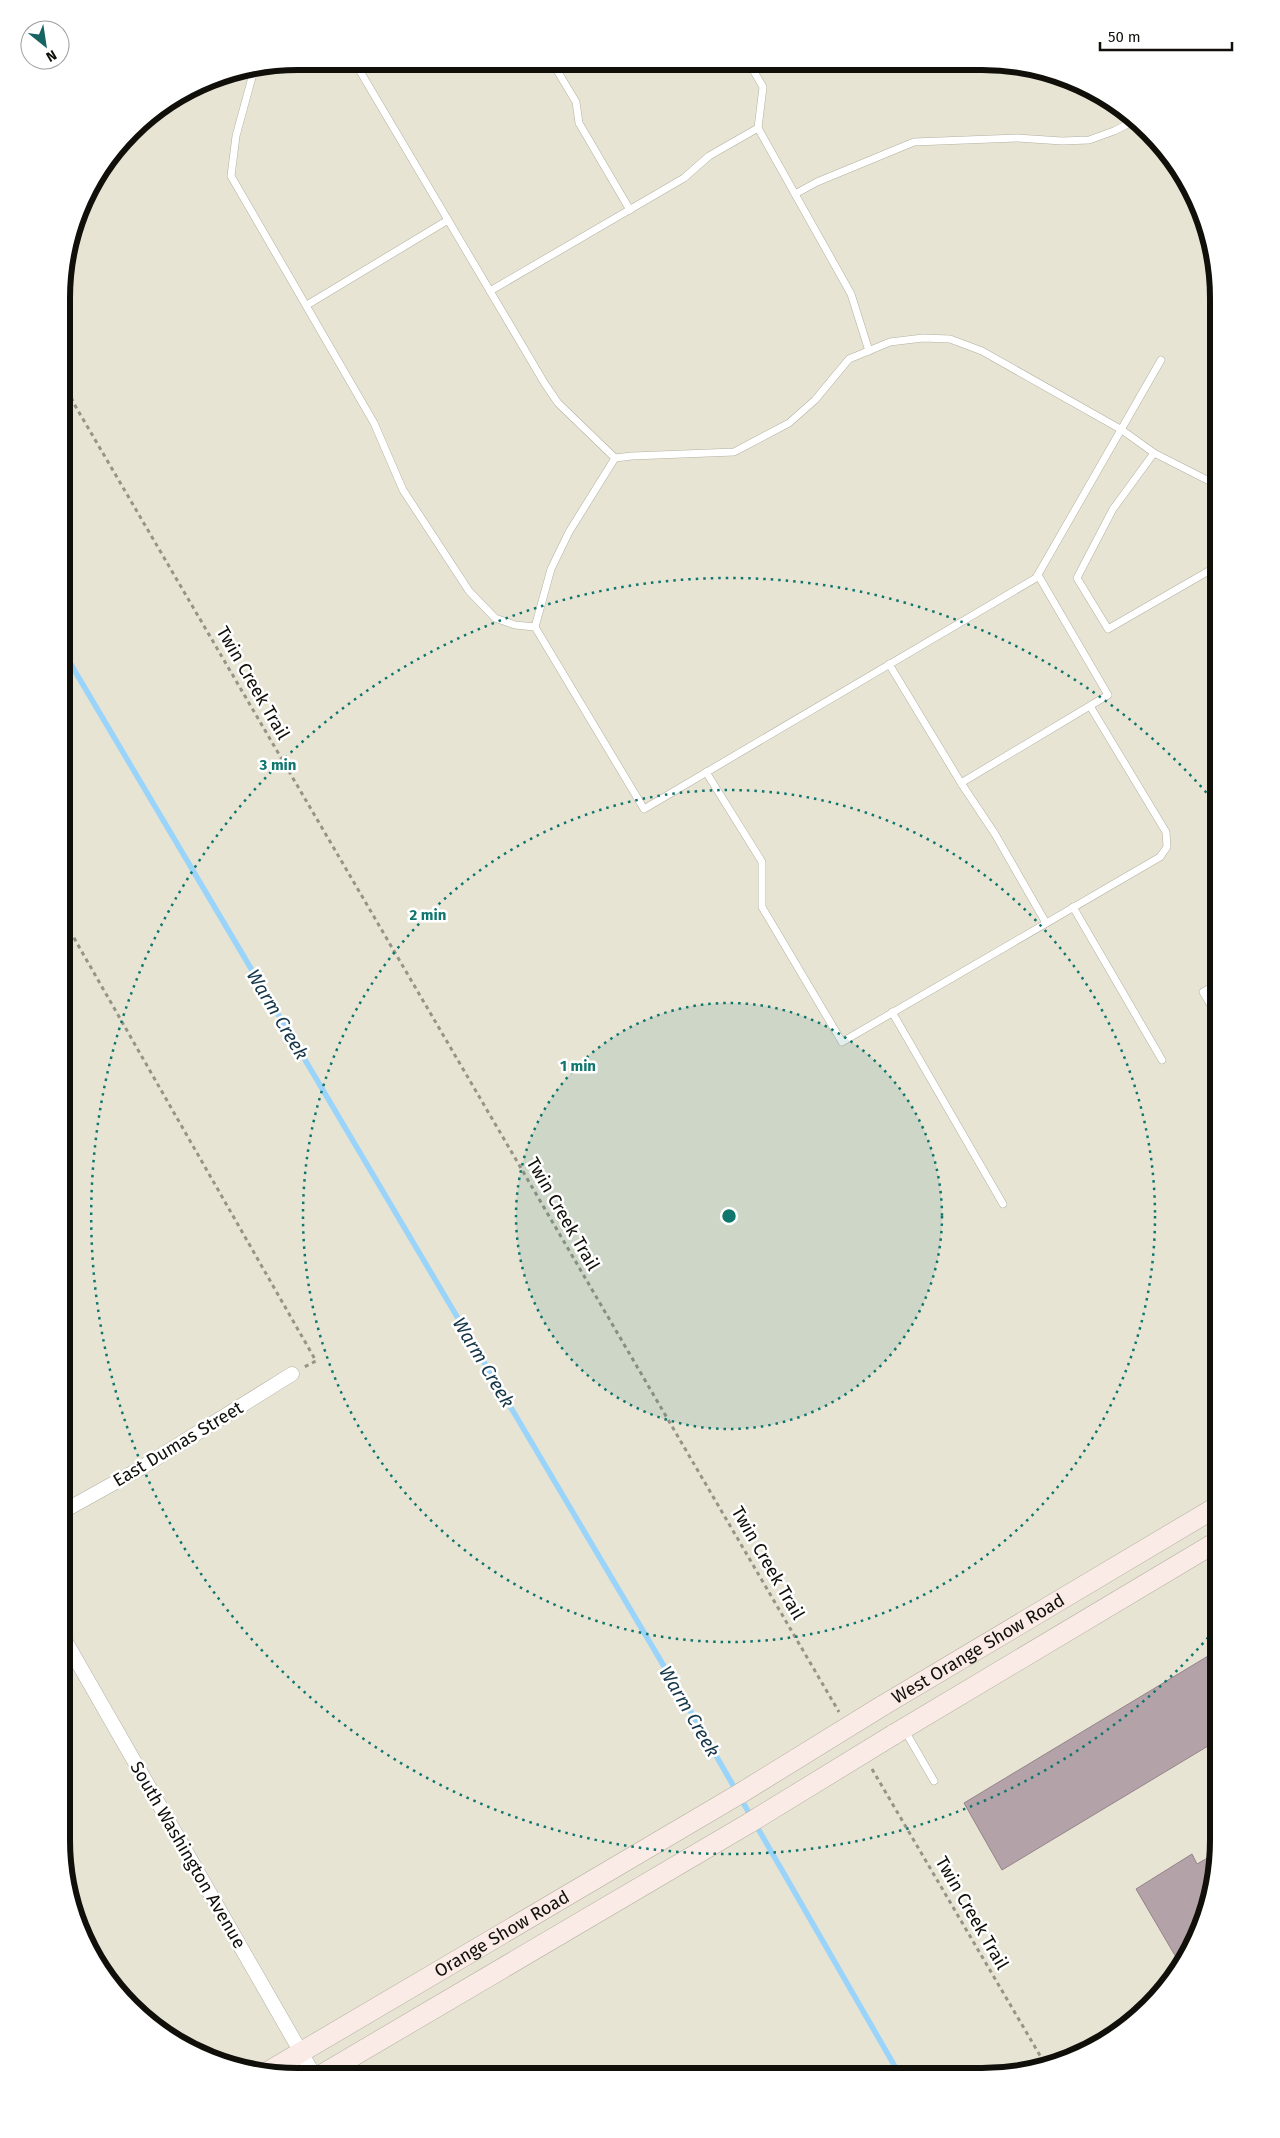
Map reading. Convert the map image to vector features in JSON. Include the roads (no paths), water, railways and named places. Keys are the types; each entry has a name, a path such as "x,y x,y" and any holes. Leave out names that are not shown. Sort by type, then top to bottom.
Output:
{"main road":[{"name":"West Orange Show Road","path":"741,1793 882,1706 1210,1515"},
{"name":"West Orange Show Road","path":"751,1822 898,1731 1210,1546"},
{"name":"Orange Show Road","path":"276,2067 741,1793"},
{"name":"Orange Show Road","path":"333,2068 751,1822"}],"street":[{"name":"East Dumas Street","path":"70,1507 140,1468 292,1374"},
{"name":"South Washington Avenue","path":"70,1649 310,2068"}],"lane":[{"path":"359,70 558,404 615,458"},
{"path":"557,70 576,102 579,123 630,210"},
{"path":"753,70 763,87 758,128 851,294 869,351"},
{"path":"253,74 236,136 231,176 374,423 403,490 469,591 496,618 515,625 534,627"},
{"path":"795,194 817,182 914,142 1017,138 1062,141 1089,140 1128,124"},
{"path":"490,291 684,178 709,156 758,128"},
{"path":"307,305 448,220"},
{"path":"615,458 734,452 789,423 815,400 850,359 890,342 924,338 950,339 982,351 1122,430 1154,453 1210,481"},
{"path":"615,458 569,532 551,569 534,627 644,809 1036,578 1161,360"},
{"path":"1154,453 1113,508 1077,578 1108,629 1210,570"},
{"path":"961,783 1108,695 1038,575"},
{"path":"890,664 961,783 995,834 1046,923"},
{"path":"706,772 762,862 762,907 842,1042 1160,856 1167,847 1166,832 1090,706"},
{"path":"1073,907 1162,1060"},
{"path":"1210,987 1203,992 1210,1005"},
{"path":"892,1012 1004,1204"},
{"path":"898,1731 934,1781"}],"waterway":[{"name":"Warm Creek","path":"70,663 684,1700 896,2068"}]}
